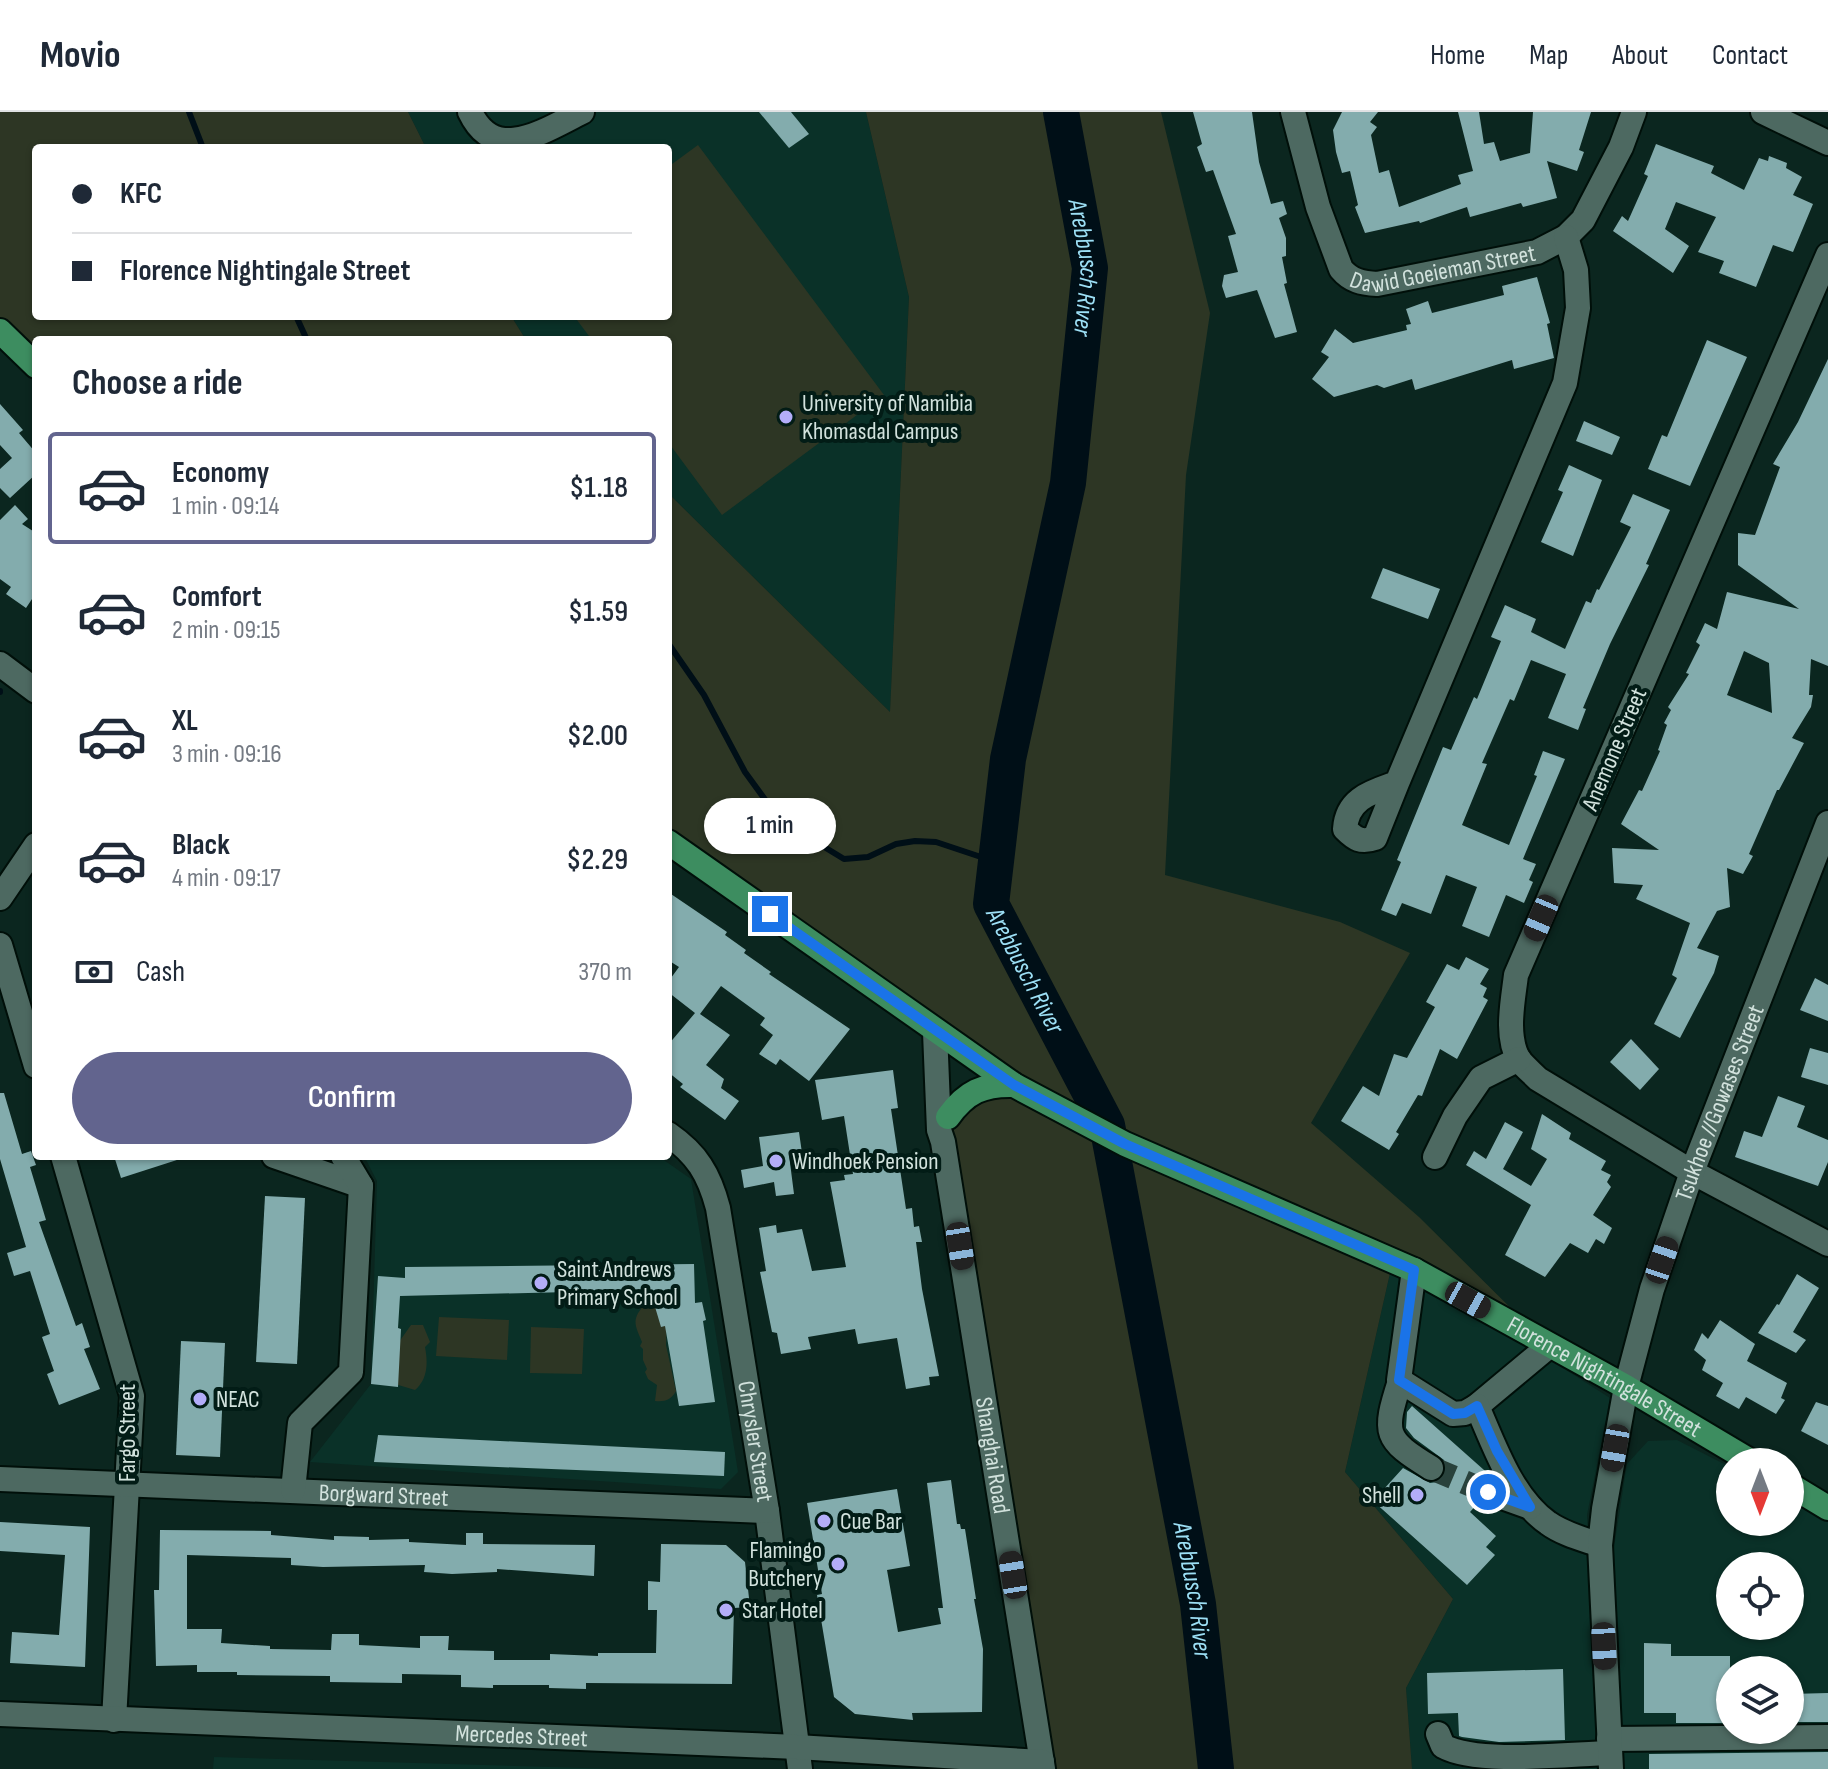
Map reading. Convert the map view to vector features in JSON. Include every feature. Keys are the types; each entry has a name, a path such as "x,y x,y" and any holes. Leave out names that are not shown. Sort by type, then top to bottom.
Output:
{"main road":[{"path":"0,331 32,362"},
{"name":"Florence Nightingale Street","path":"672,845 1014,1085 1125,1144 1414,1270 1626,1387 1728,1448"},
{"path":"948,1117 956,1105 978,1088 1014,1085"},
{"path":"1804,1493 1828,1508"}],"street":[{"path":"470,112 485,132 512,142 531,137 582,112"},
{"name":"Dawid Goeieman Street","path":"1293,112 1322,219 1341,269 1348,277 1362,283 1377,284 1537,252 1566,237 1583,220 1621,147 1634,112"},
{"path":"1763,112 1828,143"},
{"path":"1397,783 1565,383 1578,308 1576,270 1566,237"},
{"name":"Anemone Street","path":"1519,1059 1511,1012 1516,975 1828,255"},
{"path":"0,664 32,688"},
{"name":"Tsukhoe //Gowases Street","path":"1610,1754 1600,1545 1626,1387 1652,1289 1692,1172 1827,831"},
{"path":"0,898 32,851"},
{"path":"0,945 32,1053"},
{"name":"Shanghai Road","path":"942,1037 948,1117 948,1130 943,1142"},
{"name":"Shanghai Road","path":"942,1037 939,1130 1043,1765"},
{"path":"1435,1157 1455,1116 1481,1078 1519,1059 1538,1079 1692,1172 1828,1244"},
{"name":"Chrysler Street","path":"672,1137 694,1154 712,1184 767,1511 798,1758"},
{"name":"Fargo Street","path":"64,1160 131,1389 114,1720"},
{"path":"286,1160 361,1186"},
{"path":"293,1490 300,1423 351,1372 361,1186 345,1160"},
{"path":"1414,1270 1400,1381 1389,1415 1389,1430 1395,1443 1431,1468"},
{"path":"1400,1381 1453,1414 1465,1413 1549,1346"},
{"path":"1477,1406 1497,1451 1530,1507 1549,1524 1600,1545"},
{"name":"Borgward Street","path":"0,1479 767,1511"},
{"path":"1488,1492 1530,1507"},
{"name":"Mercedes Street","path":"0,1714 798,1758 1043,1765"},
{"path":"1438,1734 1443,1746 1453,1752 1477,1755 1610,1754 1828,1737"}],"shaded area":[{"path":"0,112 408,112 424,144 32,144 32,320 514,320 524,336 32,336 32,362 0,331"},
{"name":"University of Namibia Khomasdal Campus","path":"408,112 866,112 909,297 890,712 672,497 672,336 524,336 514,320 672,320 672,144 424,144"},
{"path":"866,112 1161,112 1210,313 1186,475 1165,875 1340,922 1410,953 1311,1123 1419,1217 1549,1346 1393,1260 1345,1472 1453,1599 1406,1688 1412,1769 1043,1769 948,1117 994,1085 672,845 672,497 890,712 909,297"},
{"path":"698,145 884,395 722,515 672,447 672,336 589,336 577,320 672,320 672,164"},
{"name":"Saint Andrews Primary School","path":"366,1160 664,1160 691,1179 738,1472 721,1489 310,1462 371,1384 377,1181"},
{"path":"1393,1260 1610,1398 1587,1515 1597,1769 1412,1769 1406,1688 1453,1599 1345,1472"},
{"path":"629,1290 644,1290 667,1313 666,1345 676,1391 665,1401 655,1401 657,1385 648,1379 645,1372 647,1369 636,1321 641,1309 625,1305"},
{"path":"439,1317 509,1320 507,1360 436,1356"},
{"path":"411,1325 423,1325 430,1342 425,1347 425,1376 415,1390 395,1384 399,1342"},
{"path":"531,1327 584,1329 582,1374 530,1373"},
{"path":"1677,1440 1716,1460 1716,1536 1804,1536 1804,1505 1828,1518 1828,1769 1620,1769 1611,1567 1627,1464 1648,1441"},
{"path":"214,1757 617,1769 213,1769"}],"building":[{"path":"759,112 791,112 809,134 789,148"},
{"path":"1193,112 1252,112 1259,162 1271,204 1283,201 1287,214 1279,218 1286,238 1286,256 1282,257 1287,283 1284,284 1297,332 1275,338 1257,290 1226,298 1222,286 1224,275 1238,272 1228,236 1236,234 1213,170 1206,172 1197,147 1202,144"},
{"path":"1342,112 1378,112 1370,122 1377,127 1371,135 1379,173 1389,170 1399,207 1461,184 1458,175 1473,171 1458,112 1479,112 1484,144 1494,142 1500,161 1530,153 1533,112 1591,112 1579,150 1584,152 1577,171 1547,161 1557,198 1523,207 1521,203 1470,217 1467,207 1420,223 1365,233 1355,207 1358,205 1350,171 1342,173 1336,152 1333,130"},
{"path":"1656,144 1714,166 1711,173 1744,190 1759,158 1768,161 1769,156 1787,163 1786,168 1802,177 1793,195 1813,204 1793,252 1773,245 1756,287 1719,273 1724,261 1698,252 1716,217 1676,202 1665,229 1689,246 1673,273 1613,231 1622,216 1628,221 1648,176 1644,174"},
{"path":"1537,277 1550,323 1547,324 1554,358 1514,369 1512,360 1415,390 1412,379 1384,388 1377,385 1334,397 1312,379 1329,357 1321,352 1335,329 1353,343 1407,330 1406,325 1411,324 1406,309 1428,301 1432,313 1504,295 1502,286"},
{"path":"1707,340 1747,357 1690,486 1648,469 1662,435 1667,437"},
{"path":"1828,359 1828,666 1811,659 1811,707 1792,738 1804,743 1777,790 1749,854 1753,856 1743,874 1727,868 1730,907 1717,911 1697,948 1719,956 1714,973 1680,1038 1654,1024 1677,978 1672,975 1690,923 1636,899 1643,885 1614,883 1612,848 1659,850 1621,824 1639,790 1642,791 1660,751 1667,725 1664,723 1671,710 1668,707 1689,674 1686,673 1700,645 1696,642 1705,623 1717,629 1727,592 1799,609 1738,565 1738,533 1755,535 1780,467 1773,464 1798,422","holes":["1744,651 1769,663 1772,713 1727,695"]},
{"path":"0,404 23,430 19,433 32,448 32,478 10,498 0,488 0,469 12,458 0,445"},
{"path":"1584,421 1620,437 1612,455 1576,441"},
{"path":"1569,465 1602,480 1573,556 1541,542 1563,492 1558,490"},
{"path":"1633,494 1670,510 1646,564 1649,565 1583,708 1586,709 1578,730 1548,718 1566,674 1531,660 1482,763 1487,764 1462,825 1509,845 1537,776 1534,775 1543,751 1565,759 1523,859 1536,864 1529,880 1533,882 1524,903 1506,895 1489,937 1462,926 1477,887 1446,875 1431,914 1402,903 1396,916 1381,910 1401,862 1397,860 1443,747 1451,750 1501,641 1491,637 1505,605 1536,619 1531,632 1565,649 1586,601 1591,603 1599,590 1631,527 1620,522"},
{"path":"15,505 28,519 22,524 32,530 32,599 26,608 6,594 11,587 0,579 0,520"},
{"path":"1383,568 1440,589 1428,619 1371,598"},
{"path":"672,895 727,932 725,935 771,972 769,974 850,1029 809,1081 780,1059 776,1065 759,1054 773,1035 760,1025 765,1018 721,986 700,1014 730,1035 706,1065 724,1079 721,1088 739,1101 725,1120 680,1087 683,1084 672,1075 672,1040 695,1013 672,995 672,977 679,967 672,963"},
{"path":"1466,957 1489,969 1480,984 1487,988 1483,997 1488,1000 1457,1059 1440,1049 1422,1096 1418,1095 1389,1150 1341,1121 1363,1086 1379,1096 1394,1054 1407,1058 1435,1007 1426,1002 1447,964 1459,970"},
{"path":"1815,978 1828,985 1828,1021 1800,1010"},
{"path":"1631,1039 1659,1069 1640,1090 1610,1062"},
{"path":"1810,1048 1828,1053 1828,1085 1801,1077"},
{"path":"893,1070 898,1108 891,1109 906,1209 912,1208 914,1227 919,1226 922,1242 916,1242 922,1289 939,1376 929,1377 930,1385 906,1389 897,1338 858,1344 855,1329 808,1337 811,1349 781,1354 777,1333 772,1332 760,1272 766,1271 759,1228 776,1225 777,1233 802,1229 812,1271 846,1267 830,1182 845,1180 844,1175 853,1174 844,1116 822,1120 815,1080"},
{"path":"0,1093 4,1093 22,1154 31,1151 36,1165 30,1167 46,1220 39,1222 76,1326 82,1323 90,1347 84,1349 100,1389 59,1405 47,1374 54,1371 42,1337 50,1334 30,1271 14,1276 7,1253 26,1247 0,1159"},
{"path":"1778,1096 1805,1106 1797,1127 1828,1140 1828,1162 1818,1186 1735,1157 1744,1131 1762,1137"},
{"path":"1542,1114 1571,1133 1569,1139 1606,1161 1601,1170 1611,1175 1607,1182 1611,1187 1593,1215 1612,1228 1604,1244 1596,1239 1588,1253 1570,1243 1545,1277 1505,1255 1531,1205 1466,1165 1474,1151 1486,1159 1505,1122 1523,1132 1503,1169 1531,1186 1547,1159 1531,1149"},
{"path":"799,1132 802,1153 789,1155 794,1194 776,1196 774,1182 744,1188 741,1170 763,1166 759,1137"},
{"path":"115,1160 177,1160 121,1178"},
{"path":"265,1196 305,1198 297,1364 256,1362"},
{"path":"694,1264 695,1303 702,1302 706,1320 703,1321 715,1402 679,1406 665,1326 661,1327 650,1290 400,1296 398,1387 371,1384 378,1276 405,1278 405,1267"},
{"path":"1797,1274 1819,1288 1793,1332 1806,1340 1796,1353 1758,1333"},
{"path":"1720,1320 1755,1344 1747,1361 1787,1383 1781,1398 1785,1400 1776,1414 1746,1397 1739,1409 1716,1396 1723,1383 1702,1370 1706,1360 1694,1350 1702,1333 1708,1339"},
{"name":"NEAC","path":"181,1341 225,1343 220,1457 176,1455"},
{"path":"1816,1402 1828,1406 1828,1445 1801,1431"},
{"name":"Shell","path":"1412,1406 1493,1478 1485,1477 1474,1486 1473,1495 1478,1503 1470,1512 1496,1536 1486,1547 1495,1555 1467,1585 1373,1501 1403,1468 1430,1483 1437,1482 1444,1475 1444,1460 1414,1438 1406,1428 1407,1412"},
{"path":"378,1435 725,1452 724,1476 374,1462"},
{"path":"951,1480 957,1524 965,1529 983,1649 982,1712 912,1713 913,1720 855,1714 834,1697 817,1595 822,1594 807,1503 897,1489 910,1566 887,1570 898,1632 941,1624 938,1608 943,1608 927,1483"},
{"path":"0,1522 90,1527 85,1667 10,1663 12,1632 59,1635 65,1555 0,1551"},
{"path":"160,1530 271,1531 271,1535 334,1540 334,1536 369,1537 369,1540 409,1539 409,1542 466,1545 466,1533 483,1533 483,1544 595,1545 594,1576 497,1569 497,1572 452,1574 424,1572 425,1565 323,1567 291,1565 291,1558 187,1555 187,1629 222,1629 221,1643 270,1646 270,1649 331,1650 332,1634 359,1634 359,1645 420,1648 420,1636 449,1636 448,1650 494,1651 494,1660 550,1660 550,1654 598,1656 598,1653 656,1653 657,1610 648,1610 648,1581 660,1582 661,1544 726,1545 745,1562 750,1607 734,1608 732,1684 586,1683 586,1689 549,1688 549,1685 493,1685 493,1688 461,1687 461,1675 402,1674 402,1683 330,1682 330,1676 197,1672 197,1665 156,1666 154,1590 159,1590"},
{"path":"1644,1643 1671,1644 1671,1656 1716,1656 1716,1723 1676,1723 1676,1713 1644,1713"},
{"path":"1563,1669 1565,1740 1499,1742 1462,1737 1459,1736 1458,1713 1428,1714 1427,1673"},
{"path":"1828,1693 1828,1722 1804,1722 1804,1694"},
{"path":"1828,1752 1828,1769 1649,1769 1649,1754"}],"waterway":[{"path":"189,112 201,144"},
{"name":"Arebbusch River","path":"1061,112 1090,268 1068,483 1008,759 991,904 1107,1125 1198,1604 1216,1769"},
{"path":"298,320 305,336"},
{"path":"672,649 704,695 745,772 780,820 844,859 868,857 896,844 915,841 936,842 996,862"}],"tunnel":[{"path":"1431,1468 1488,1492"}],"place":[{"name":"University of Namibia Khomasdal Campus","path":"786,417"},
{"name":"Windhoek Pension","path":"776,1161"},
{"name":"Saint Andrews Primary School","path":"541,1283"},
{"name":"NEAC","path":"200,1399"},
{"name":"Shell","path":"1417,1495"},
{"name":"Cue Bar","path":"824,1521"},
{"name":"Flamingo Butchery","path":"838,1564"},
{"name":"Star Hotel","path":"726,1610"}],"route":[{"path":"770,914 1014,1085 1125,1144 1414,1270 1399,1380 1453,1414 1465,1413 1477,1406 1510,1476 1530,1507 1488,1492"}]}
